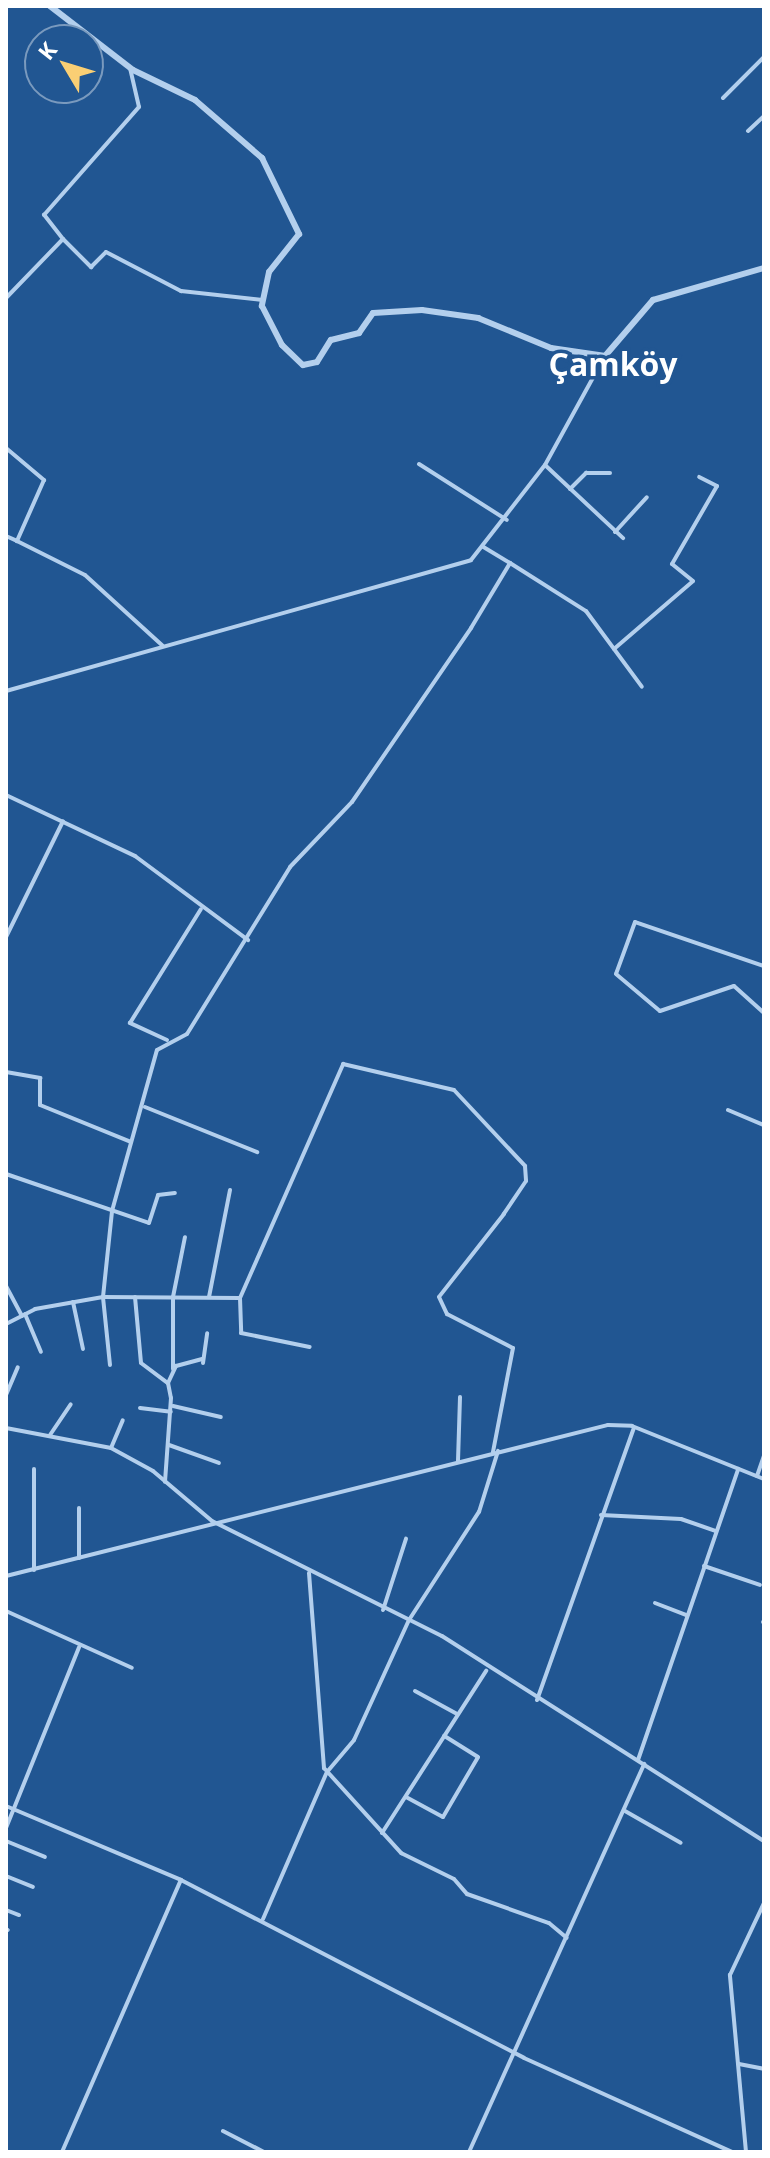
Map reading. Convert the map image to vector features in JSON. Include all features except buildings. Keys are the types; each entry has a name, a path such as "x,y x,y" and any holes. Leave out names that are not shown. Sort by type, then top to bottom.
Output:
{"street":[{"path":"50,6 130,68 178,88 249,143 289,202 299,234 269,272 263,300 282,345 303,365 317,362 331,340 359,333 373,313 422,310 478,318 551,348 605,356"},
{"path":"723,98 764,57"},
{"path":"130,68 139,107 44,215 91,267 106,252 181,291 263,300"},
{"path":"748,131 764,116"},
{"path":"6,298 63,239"},
{"path":"6,767 6,691 459,566 483,547 507,520 545,465 605,356 653,300 728,272 764,268"},
{"path":"6,448 44,480 17,541"},
{"path":"419,464 507,520"},
{"path":"545,465 623,538"},
{"path":"570,489 585,473 610,473"},
{"path":"614,649 693,581 672,564 717,486 699,477"},
{"path":"615,532 647,497"},
{"path":"6,536 85,575 163,646"},
{"path":"483,547 586,611 642,687"},
{"path":"110,1365 103,1297 112,1211 131,1142 145,1107 152,1063 167,1040 187,1034 248,940 290,867 352,802 510,563"},
{"path":"6,795 135,856 201,909 248,940"},
{"path":"6,937 63,821"},
{"path":"167,1040 130,1023 201,909"},
{"path":"764,966 635,922 616,974 660,1011 734,986 764,1013"},
{"path":"263,1919 327,1772 381,1692 409,1620 479,1512 496,1452 513,1348 447,1314 439,1297 511,1203 525,1166 454,1090 343,1064 240,1298 241,1333 310,1347"},
{"path":"6,1072 39,1077 40,1105 131,1142"},
{"path":"145,1107 257,1152"},
{"path":"728,1110 764,1125"},
{"path":"6,1174 149,1223 158,1195 175,1193"},
{"path":"209,1297 230,1190"},
{"path":"165,1482 171,1409 168,1383 173,1369 173,1297 185,1237"},
{"path":"6,1286 41,1352"},
{"path":"6,1324 23,1315 103,1297 240,1298"},
{"path":"135,1297 141,1363 168,1383"},
{"path":"73,1302 83,1349"},
{"path":"173,1369 203,1361 207,1333"},
{"path":"6,1395 18,1367"},
{"path":"458,1461 460,1397"},
{"path":"50,1436 71,1404"},
{"path":"140,1408 171,1409 221,1417"},
{"path":"111,1448 123,1420"},
{"path":"6,1576 608,1425 635,1427 764,1479"},
{"path":"537,1700 635,1427"},
{"path":"6,1428 111,1448 165,1482 218,1522 309,1573 409,1620 764,1841"},
{"path":"169,1445 219,1463"},
{"path":"757,1476 764,1456"},
{"path":"34,1469 34,1570"},
{"path":"638,1760 738,1469"},
{"path":"79,1508 79,1558"},
{"path":"601,1515 681,1519 716,1531"},
{"path":"383,1610 406,1539"},
{"path":"704,1566 760,1585"},
{"path":"309,1573 327,1772 382,1833 467,1894 549,1923 567,1938"},
{"path":"655,1603 686,1615"},
{"path":"6,1611 79,1647 132,1668"},
{"path":"6,1828 79,1647"},
{"path":"382,1833 487,1671"},
{"path":"415,1691 457,1714"},
{"path":"406,1797 443,1817 478,1757 444,1736"},
{"path":"469,2152 644,1764"},
{"path":"6,1806 181,1880 263,1919 515,2049 732,2152"},
{"path":"625,1811 681,1843"},
{"path":"6,1841 45,1857"},
{"path":"6,1876 33,1887"},
{"path":"62,2152 181,1880"},
{"path":"746,2152 730,1975 764,1903"},
{"path":"6,1910 19,1915"},
{"path":"739,2064 764,2069"},
{"path":"223,2131 264,2152"}],"district":[{"name":"Çamköy","path":"613,364"}]}
